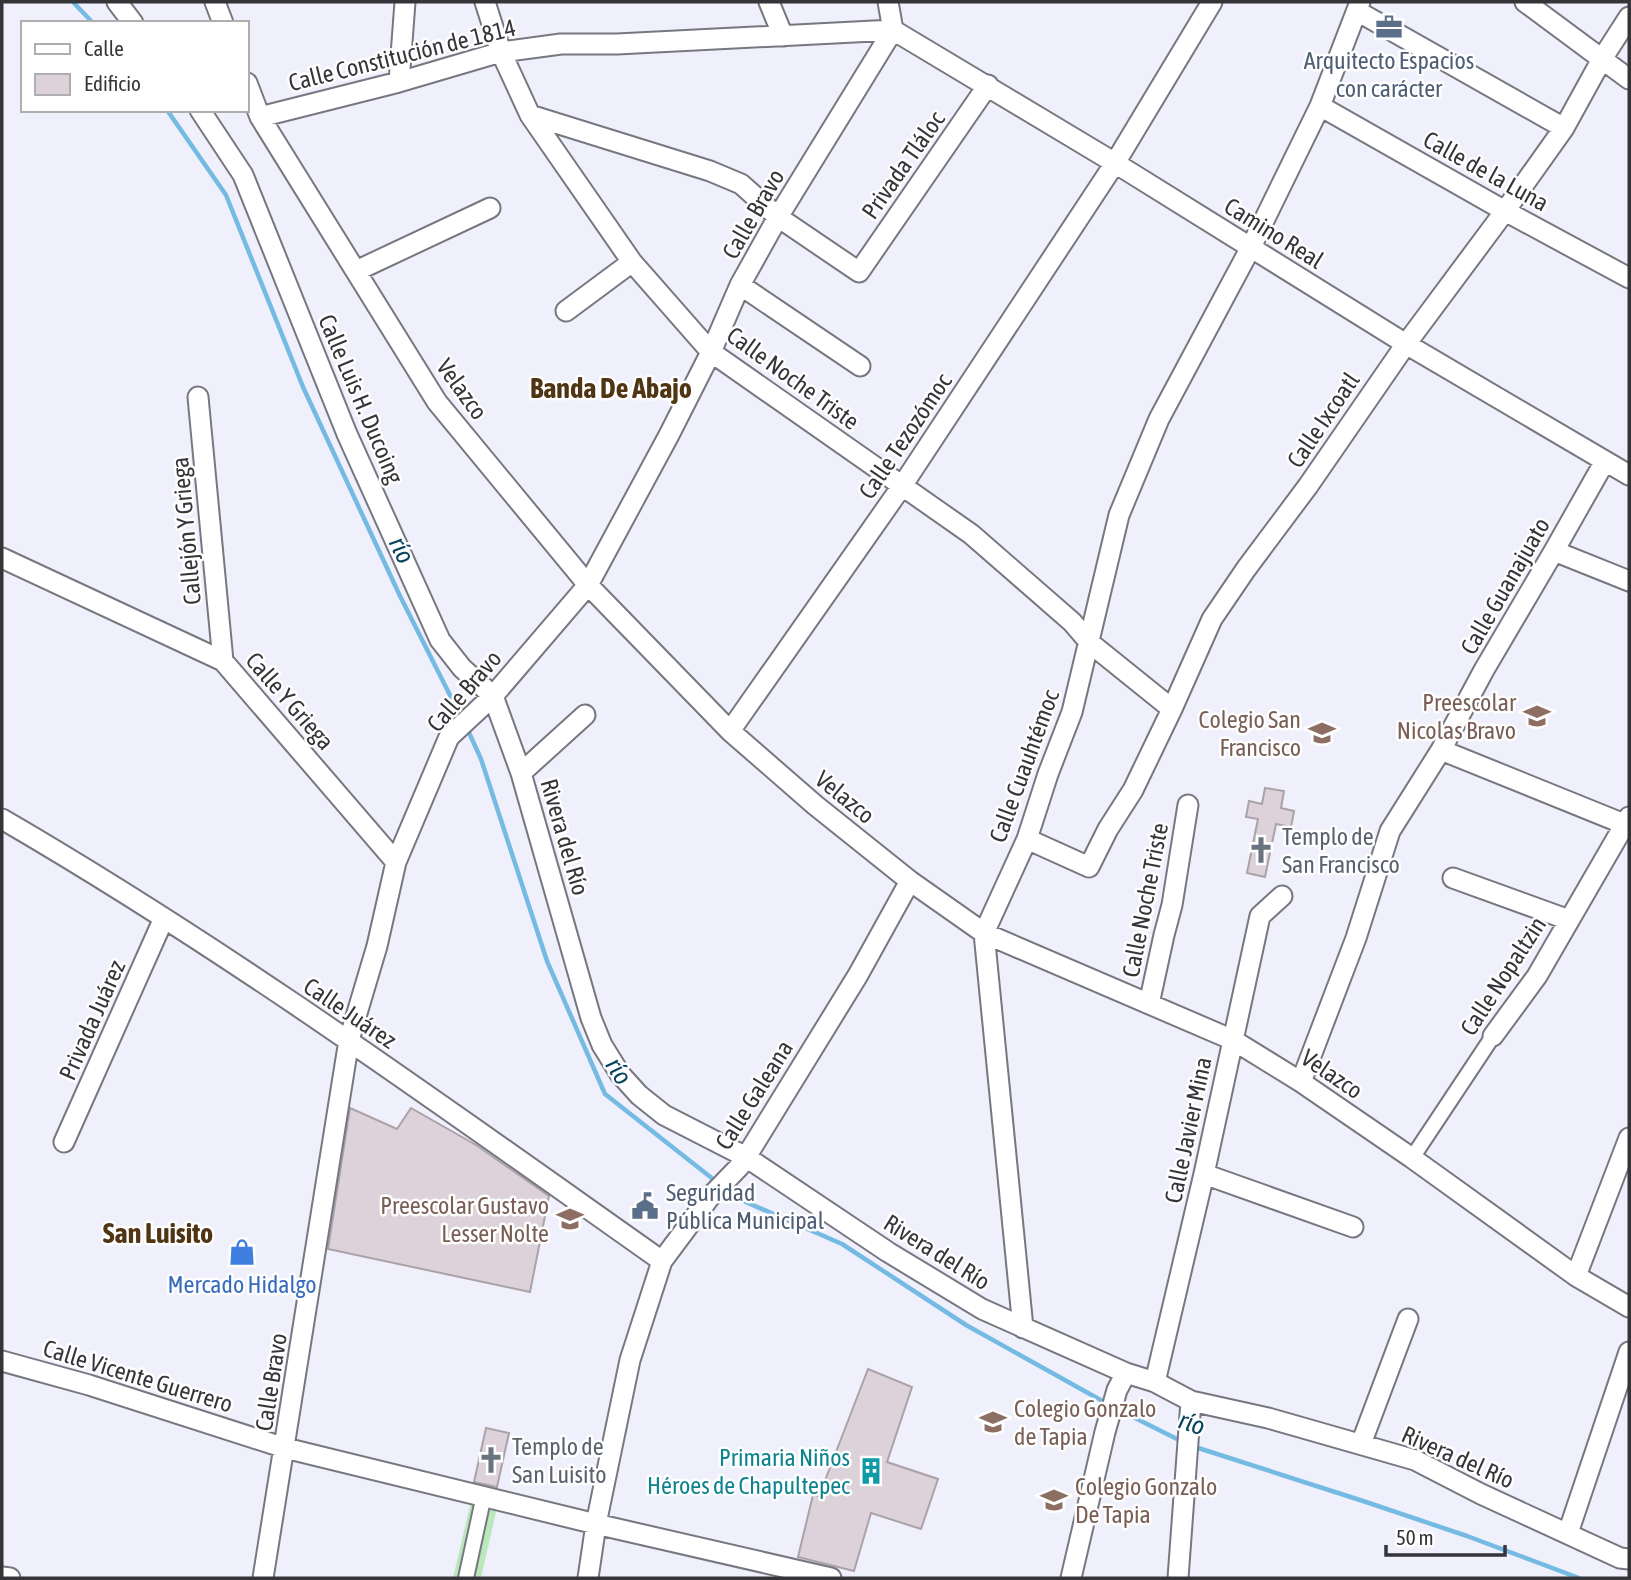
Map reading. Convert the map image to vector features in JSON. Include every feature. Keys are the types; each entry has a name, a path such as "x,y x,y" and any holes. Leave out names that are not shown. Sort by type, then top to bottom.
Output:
{"street":[{"path":"117,2 131,21"},
{"path":"215,2 222,21"},
{"path":"400,82 405,2"},
{"name":"Calle Noche Triste","path":"485,2 501,52 530,115 632,262 711,352 971,534 1072,622 1090,643 1172,709"},
{"path":"769,2 783,36"},
{"path":"888,2 893,30"},
{"name":"Calle Tezozómoc","path":"730,731 902,486 1115,163 1212,2"},
{"path":"1525,2 1629,79"},
{"path":"1359,6 1564,128"},
{"name":"Calle Cuauhtémoc","path":"984,933 1027,839 1072,712 1119,515 1159,419 1251,247 1320,106 1359,6"},
{"name":"Calle Ixcoatl","path":"1027,839 1088,867 1133,790 1212,619 1406,344 1564,128 1602,59 1629,18"},
{"name":"Calle Constitución de 1814","path":"260,117 400,82 501,52 561,44 617,44 893,30"},
{"name":"Camino Real","path":"893,30 988,85 1406,344 1629,475"},
{"name":"Calle Bravo","path":"263,1578 349,1040 377,946 396,862 449,737 490,698 588,585 669,435 711,352 740,285 778,217 893,30"},
{"name":"Privada Tláloc","path":"778,217 859,272 988,85"},
{"name":"Velazco","path":"248,86 260,117 437,402 588,585 730,731 815,805 910,881 984,933 1233,1040 1301,1082 1412,1158 1576,1276 1629,1307"},
{"name":"Calle de la Luna","path":"1320,106 1629,278"},
{"name":"Calle Luis H. Ducoing","path":"201,112 243,176 347,434 440,640 490,698"},
{"path":"530,115 710,171 741,184 778,217"},
{"path":"356,271 491,208"},
{"path":"566,311 632,262"},
{"path":"740,285 860,366"},
{"name":"Callejón Y Griega","path":"198,397 223,661"},
{"name":"Calle Guanajuato","path":"1301,1082 1356,937 1390,831 1441,750 1605,461"},
{"path":"1554,551 1629,581"},
{"name":"Calle Y Griega","path":"2,558 223,661 396,862"},
{"name":"Rivera del Río","path":"490,698 521,774 591,1018 602,1045 620,1074 664,1115 982,1309 1122,1381 1155,1382 1191,1401 1268,1419 1415,1460 1481,1494 1620,1558 1629,1559"},
{"path":"521,774 585,715"},
{"path":"1441,750 1628,822"},
{"name":"Calle Noche Triste","path":"1149,1004 1172,905 1188,805"},
{"name":"Calle Juárez","path":"2,819 73,860 349,1040 662,1261"},
{"name":"Calle Nopaltzin","path":"1412,1158 1493,1036 1537,976 1628,822"},
{"path":"1453,878 1569,920"},
{"name":"Calle Galeana","path":"588,1578 596,1524 631,1360 662,1261 709,1198 742,1162 858,975 910,881"},
{"name":"Calle Javier Mina","path":"1155,1382 1261,916 1282,896"},
{"name":"Privada Juárez","path":"64,1142 164,918"},
{"path":"984,933 1023,1328"},
{"path":"1576,1276 1629,1138"},
{"path":"1204,1174 1353,1227"},
{"path":"1361,1444 1408,1319"},
{"path":"1569,1533 1629,1352"},
{"name":"Calle Vicente Guerrero","path":"2,1361 89,1385 285,1448 831,1578"},
{"path":"1071,1578 1105,1432 1122,1381"},
{"path":"1178,1578 1191,1401"},
{"path":"466,1578 484,1495"},
{"path":"2,1577 10,1578"}],"green space":[{"path":"472,1497 498,1503 481,1578 453,1578"}],"building":[{"name":"Templo de San Francisco","path":"1265,788 1284,791 1281,808 1294,811 1291,827 1276,824 1265,877 1247,873 1258,819 1246,817 1249,801 1262,804"},
{"path":"350,1108 397,1129 411,1108 476,1145 549,1196 530,1292 328,1249"},
{"name":"Primaria Niños Héroes de Chapultepec","path":"868,1369 912,1387 887,1462 938,1479 921,1529 871,1513 854,1571 798,1557 813,1495 819,1496"},
{"name":"Templo de San Luisito","path":"486,1428 509,1433 497,1487 474,1482"}],"waterway":[{"name":"río","path":"73,2 91,21"},
{"name":"río","path":"168,112 226,195 303,387 400,596 462,719"},
{"name":"río","path":"466,726 481,759 547,961 605,1094 718,1183"},
{"name":"río","path":"725,1188 739,1199 842,1244 966,1325 1106,1403"},
{"name":"río","path":"1117,1409 1181,1441"},
{"name":"río","path":"1192,1446 1467,1536 1579,1578"}],"place":[{"name":"Arquitecto Espacios con carácter","path":"1389,27"},
{"name":"Preescolar Nicolas Bravo","path":"1537,716"},
{"name":"Colegio San Francisco","path":"1322,733"},
{"name":"Templo de San Francisco","path":"1261,850"},
{"name":"Seguridad Pública Municipal","path":"645,1206"},
{"name":"Preescolar Gustavo Lesser Nolte","path":"570,1219"},
{"name":"Mercado Hidalgo","path":"242,1252"},
{"name":"Colegio Gonzalo de Tapia","path":"993,1422"},
{"name":"Templo de San Luisito","path":"491,1460"},
{"name":"Primaria Niños Héroes de Chapultepec","path":"871,1471"},
{"name":"Colegio Gonzalo De Tapia","path":"1054,1500"}],"district":[{"name":"Banda De Abajo","path":"611,388"},
{"name":"San Luisito","path":"158,1233"}]}
